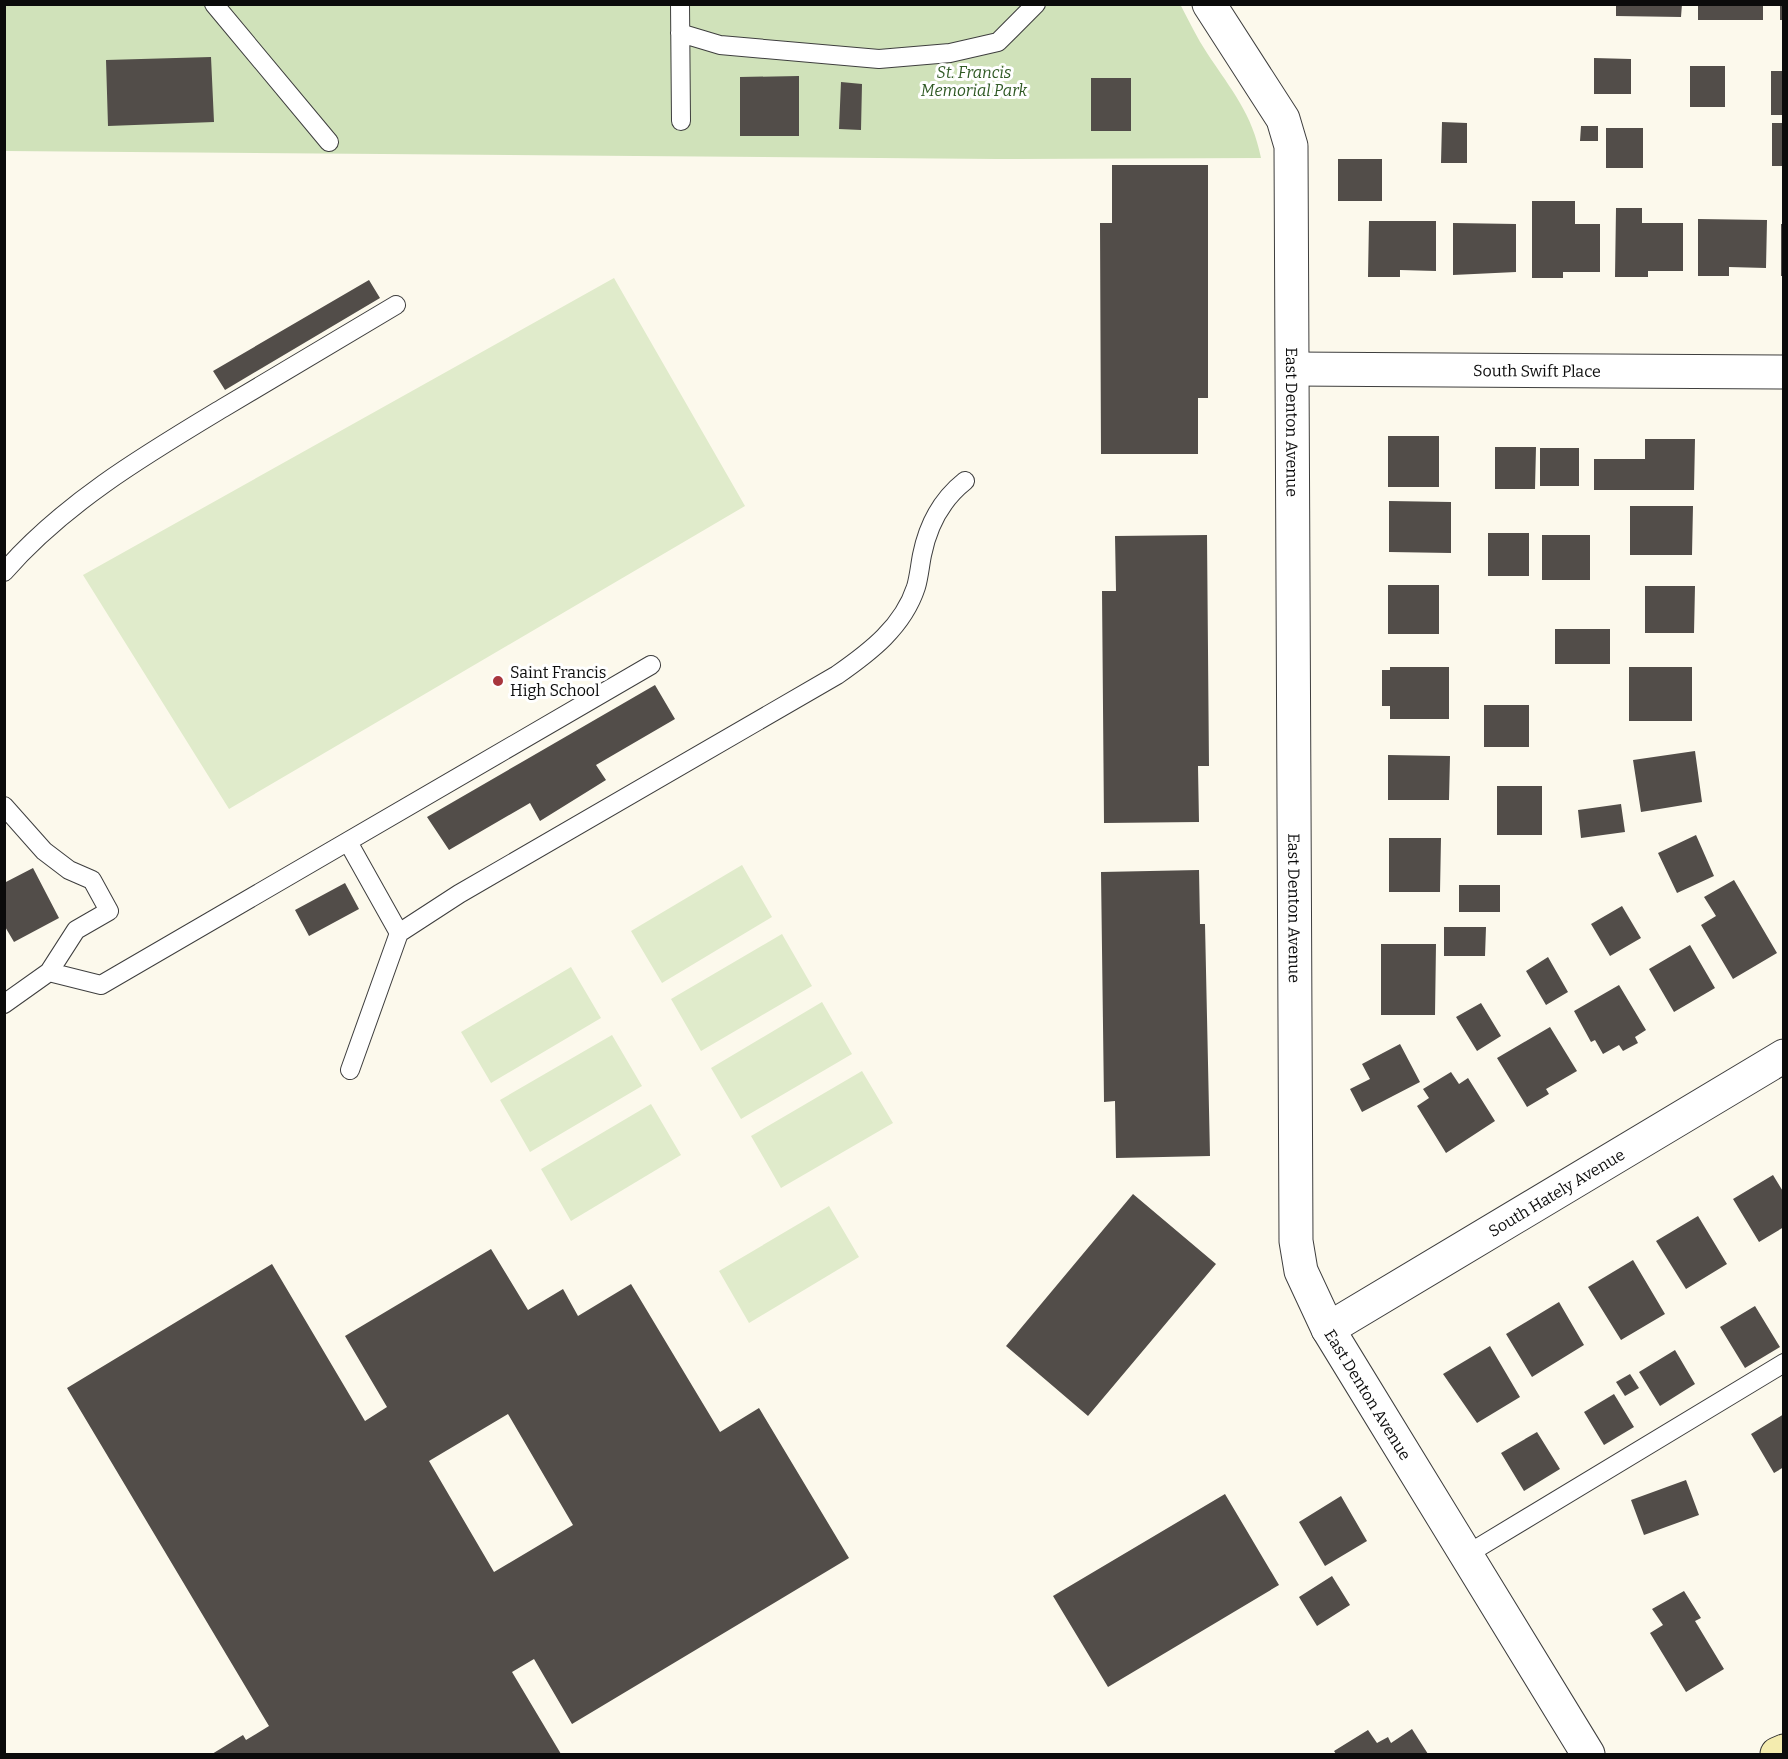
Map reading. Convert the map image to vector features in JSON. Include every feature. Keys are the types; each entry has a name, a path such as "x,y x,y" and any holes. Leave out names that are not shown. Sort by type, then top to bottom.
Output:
{"main road":[{"path":"1777,1755 1784,1751"}],"street":[{"name":"East Denton Avenue","path":"1209,4 1283,119 1291,146 1296,1241 1300,1271 1328,1329 1588,1755"},
{"name":"South Swift Place","path":"1293,369 1784,372"},
{"name":"South Hately Avenue","path":"1328,1329 1784,1056"}],"lane":[{"path":"214,4 329,142"},
{"path":"680,4 681,121"},
{"path":"680,33 720,45 879,59 950,53 998,42 1036,4"},
{"path":"4,572 32,540 86,497 171,439 396,305"},
{"path":"350,1070 399,933 459,894 837,675 875,648 899,622 916,587 930,523 951,492 965,481"},
{"path":"49,972 101,985 651,665"},
{"path":"4,806 44,851 69,870 92,880 109,911 76,930 49,972 4,1004"},
{"path":"348,842 399,933"},
{"path":"1466,1555 1784,1364"}],"green space":[{"name":"St. Francis Memorial Park","path":"1180,4 1203,47 1247,115 1261,158 997,159 5,151 5,5"},
{"path":"614,278 745,506 229,809 83,575"},
{"path":"742,865 772,917 662,983 631,931"},
{"path":"782,934 812,986 701,1051 671,999"},
{"path":"571,967 601,1018 491,1083 461,1032"},
{"path":"822,1002 852,1054 741,1119 711,1068"},
{"path":"612,1035 642,1086 530,1152 500,1100"},
{"path":"862,1071 893,1123 781,1188 751,1136"},
{"path":"651,1104 681,1155 571,1221 541,1169"},
{"path":"829,1206 859,1257 749,1323 719,1271"}],"building":[{"path":"1616,4 1682,4 1681,17 1616,16"},
{"path":"1698,4 1763,4 1763,20 1698,20"},
{"path":"1780,4 1784,4 1784,20 1780,20"},
{"path":"211,57 214,122 108,126 106,60"},
{"path":"1594,58 1631,59 1631,94 1594,94"},
{"path":"1690,66 1725,66 1725,107 1690,107"},
{"path":"1771,71 1784,71 1784,115 1771,115"},
{"path":"799,76 799,136 740,136 740,77"},
{"path":"1091,78 1131,78 1131,131 1091,131"},
{"path":"841,82 862,84 861,130 839,129"},
{"path":"1442,122 1467,123 1467,163 1441,163"},
{"path":"1772,123 1784,123 1784,166 1772,166"},
{"path":"1581,126 1598,126 1598,141 1580,141"},
{"path":"1606,128 1643,128 1643,168 1606,168"},
{"path":"1338,159 1382,159 1382,201 1338,201"},
{"path":"1112,165 1208,165 1208,398 1198,398 1198,454 1101,454 1100,223 1112,223"},
{"path":"1532,201 1575,201 1575,224 1600,224 1600,272 1563,272 1563,278 1532,278"},
{"path":"1616,208 1642,208 1642,223 1683,223 1683,271 1648,271 1648,277 1615,277"},
{"path":"1698,219 1767,220 1766,268 1729,267 1729,276 1698,276"},
{"path":"1369,221 1436,221 1436,271 1400,270 1400,277 1368,277"},
{"path":"1453,223 1516,224 1516,272 1453,275"},
{"path":"1781,224 1784,224 1784,276 1781,276"},
{"path":"369,280 380,298 225,390 213,371"},
{"path":"1388,436 1439,436 1439,487 1388,487"},
{"path":"1645,439 1695,439 1694,490 1594,490 1594,459 1645,459"},
{"path":"1495,447 1536,447 1535,489 1495,489"},
{"path":"1540,448 1579,448 1579,486 1540,486"},
{"path":"1389,501 1451,502 1451,553 1389,552"},
{"path":"1630,506 1693,506 1692,555 1630,555"},
{"path":"1488,533 1529,533 1529,576 1488,576"},
{"path":"1207,535 1209,766 1198,766 1199,822 1104,823 1102,591 1116,591 1115,536"},
{"path":"1542,535 1590,535 1590,580 1542,580"},
{"path":"1388,585 1439,585 1439,634 1388,634"},
{"path":"1645,586 1695,586 1694,633 1645,633"},
{"path":"1555,629 1610,629 1610,664 1555,664"},
{"path":"1390,667 1449,667 1449,719 1390,719 1390,706 1382,706 1382,670 1390,670"},
{"path":"1629,667 1692,667 1692,721 1629,721"},
{"path":"655,685 675,719 596,765 606,780 540,821 530,803 449,850 427,817"},
{"path":"1484,705 1529,705 1529,747 1484,747"},
{"path":"1695,751 1702,802 1641,812 1633,760"},
{"path":"1388,755 1450,756 1449,800 1388,800"},
{"path":"1497,786 1542,786 1542,835 1497,835"},
{"path":"1621,804 1625,832 1581,838 1578,810"},
{"path":"1696,835 1714,876 1677,893 1658,853"},
{"path":"1389,838 1441,838 1440,892 1389,892"},
{"path":"33,868 59,918 14,942 4,925 4,883"},
{"path":"1199,870 1200,924 1205,924 1210,1156 1116,1158 1115,1101 1104,1102 1101,872"},
{"path":"1734,880 1777,953 1733,979 1701,925 1716,916 1704,897"},
{"path":"345,883 359,909 309,936 295,910"},
{"path":"1459,885 1500,885 1500,912 1459,912"},
{"path":"1622,906 1641,938 1610,956 1591,924"},
{"path":"1444,927 1486,927 1485,956 1444,956"},
{"path":"1381,944 1436,944 1435,1015 1381,1015"},
{"path":"1690,945 1715,988 1674,1012 1649,969"},
{"path":"1548,957 1568,992 1546,1005 1526,971"},
{"path":"1619,985 1646,1030 1635,1037 1638,1043 1623,1051 1619,1045 1603,1054 1595,1040 1591,1042 1574,1011"},
{"path":"1481,1003 1501,1036 1477,1051 1456,1017"},
{"path":"1550,1027 1577,1071 1546,1089 1549,1094 1527,1107 1497,1058"},
{"path":"1400,1044 1420,1082 1362,1112 1350,1089 1370,1079 1362,1064"},
{"path":"1451,1072 1459,1084 1468,1078 1495,1121 1446,1153 1417,1106 1429,1098 1423,1089"},
{"path":"1773,1175 1784,1193 1784,1227 1759,1242 1733,1199"},
{"path":"1133,1194 1216,1264 1088,1416 1006,1346"},
{"path":"1698,1216 1727,1264 1686,1289 1656,1241"},
{"path":"491,1249 528,1310 563,1289 578,1316 631,1284 720,1432 759,1408 849,1558 572,1724 534,1659 512,1672 561,1754 212,1754 243,1735 246,1740 269,1726 67,1388 272,1264 365,1421 387,1407 345,1336","holes":["508,1414 573,1525 494,1572 429,1461"]},
{"path":"1633,1260 1665,1314 1621,1340 1588,1287"},
{"path":"1559,1302 1584,1345 1532,1377 1506,1334"},
{"path":"1755,1306 1780,1347 1745,1368 1720,1327"},
{"path":"1490,1346 1520,1397 1477,1423 1443,1374"},
{"path":"1675,1350 1695,1384 1660,1406 1639,1372"},
{"path":"1630,1374 1639,1388 1625,1396 1616,1382"},
{"path":"1614,1394 1634,1427 1604,1445 1584,1412"},
{"path":"1784,1414 1784,1467 1774,1473 1751,1434"},
{"path":"1537,1432 1560,1469 1524,1491 1501,1453"},
{"path":"1686,1480 1699,1515 1644,1535 1631,1500"},
{"path":"1225,1494 1279,1585 1108,1687 1053,1596"},
{"path":"1341,1496 1367,1541 1325,1566 1299,1522"},
{"path":"1332,1576 1350,1605 1317,1626 1299,1597"},
{"path":"1684,1591 1701,1618 1695,1621 1724,1669 1686,1692 1650,1633 1663,1625 1652,1609"},
{"path":"1412,1729 1428,1754 1336,1754 1334,1751 1368,1730 1377,1743 1388,1737 1391,1743"}],"place":[{"name":"Saint Francis High School","path":"498,681"}]}
